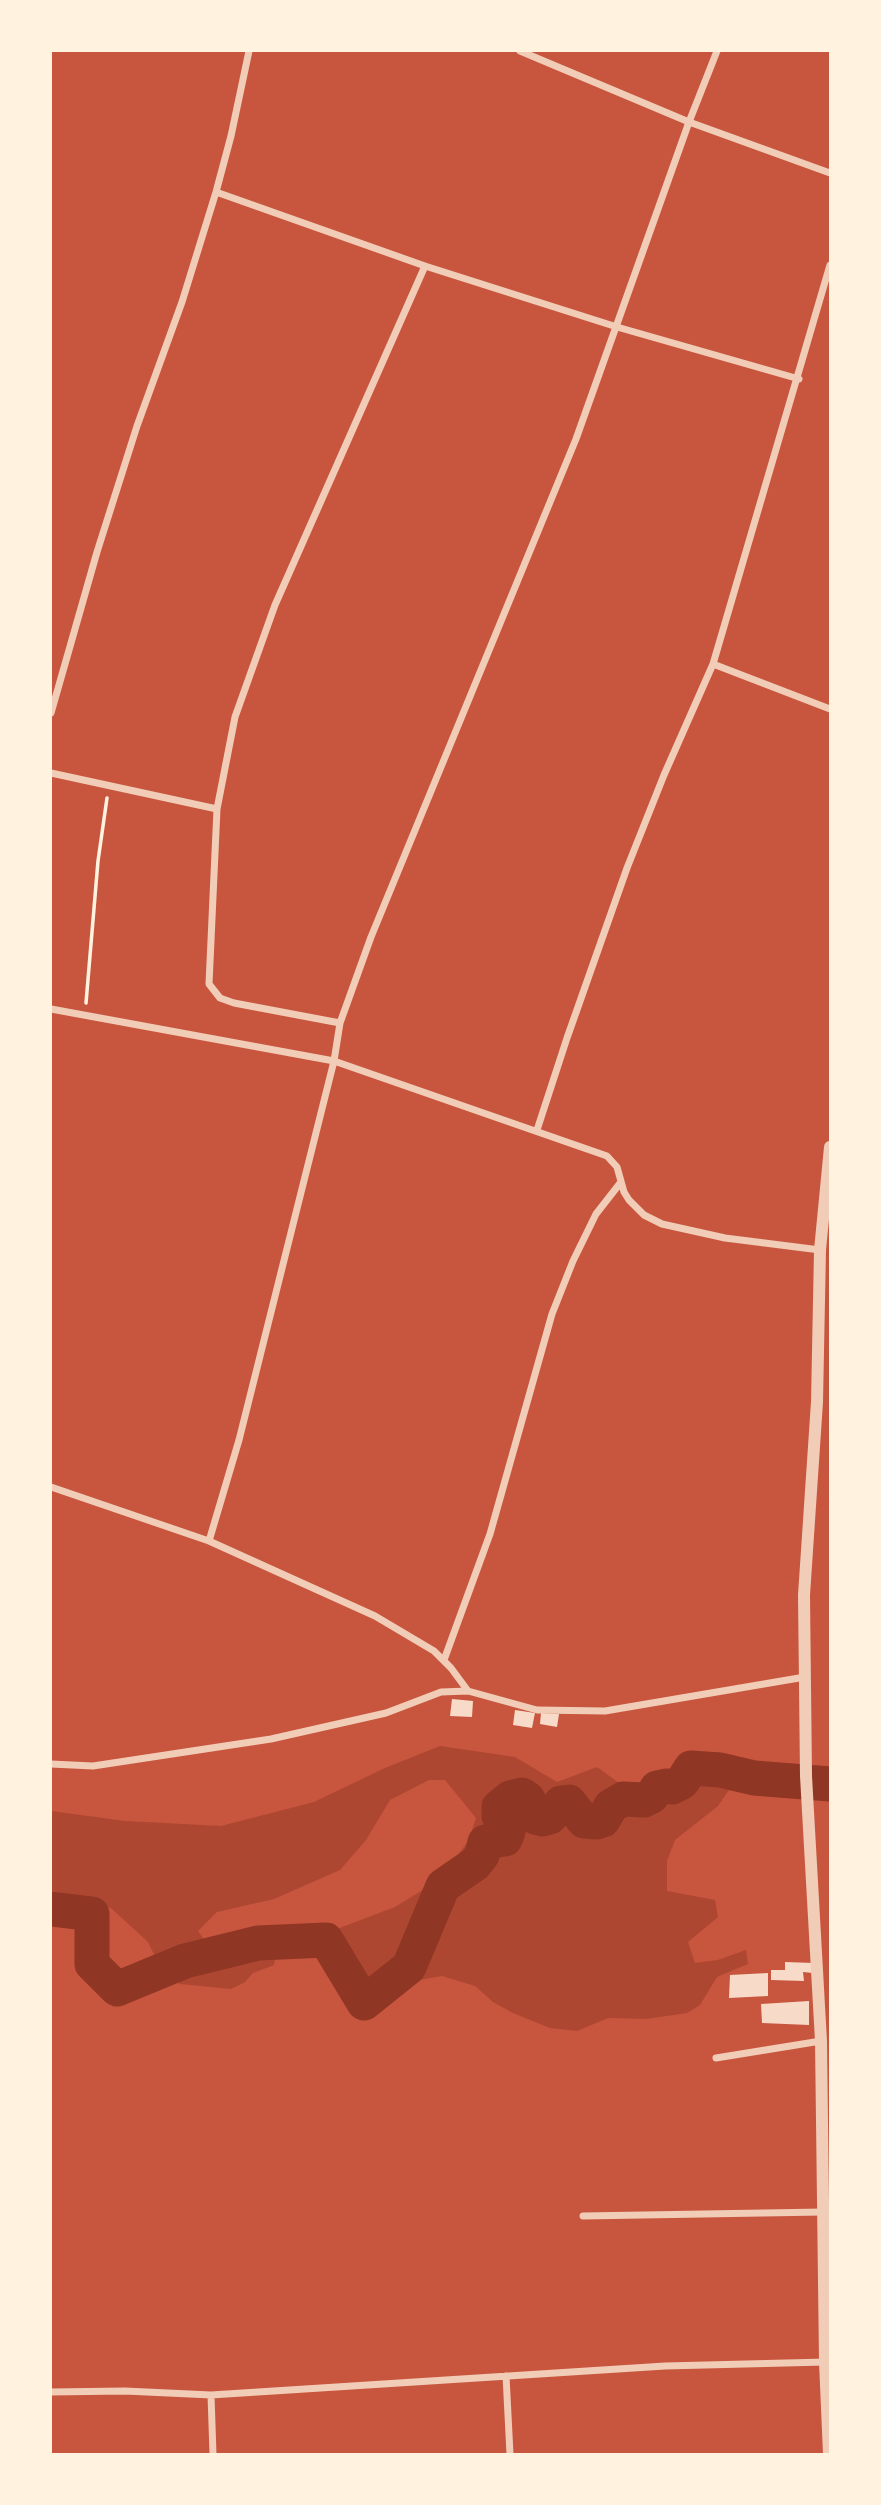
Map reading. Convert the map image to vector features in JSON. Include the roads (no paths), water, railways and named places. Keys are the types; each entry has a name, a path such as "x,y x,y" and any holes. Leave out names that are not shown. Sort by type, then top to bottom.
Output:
{"street":[{"path":"51,713 97,552 137,426 182,302 216,192 232,136 249,51"},
{"path":"520,51 689,122 830,173"},
{"path":"209,1541 239,1440 334,1061 340,1023 376,925 576,439 717,51"},
{"path":"216,192 425,265 617,327 799,379"},
{"path":"340,1023 234,1003 220,998 209,984 216,809 235,717 275,605 425,265"},
{"path":"537,1130 566,1038 627,868 713,664 799,379 830,265"},
{"path":"713,664 830,709"},
{"path":"51,773 216,809"},
{"path":"51,1009 334,1061 607,1156 614,1162 624,1192 636,1209 662,1224 725,1238 820,1250"},
{"path":"829,2454 823,2212 825,2041 806,1776 804,1595 824,1314 820,1250 830,1147"},
{"path":"444,1660 490,1534 552,1314 573,1261 596,1214 621,1182"},
{"path":"51,1487 209,1541 375,1616 419,1641 444,1660 468,1691"},
{"path":"51,1765 93,1766 271,1739 386,1713 441,1692 468,1691 537,1710 605,1711 805,1677"},
{"path":"716,2058 825,2041"},
{"path":"583,2216 823,2212"},
{"path":"51,2392 125,2391 211,2395 665,2366 827,2362"},
{"path":"506,2376 510,2454"},
{"path":"211,2395 213,2454"}],"waterway":[{"path":"51,1909 92,1914 92,1964 117,1989 185,1961 258,1943 326,1940 364,2003 409,1967 443,1886 475,1864 482,1855 485,1842 505,1839 508,1832 499,1816 499,1807 510,1798 522,1795 528,1799 535,1817 543,1819 550,1817 561,1803 569,1802 584,1821 597,1822 603,1820 611,1806 623,1799 644,1800 652,1796 657,1788 672,1787 682,1782 691,1768 720,1770 754,1778 830,1784"}]}
